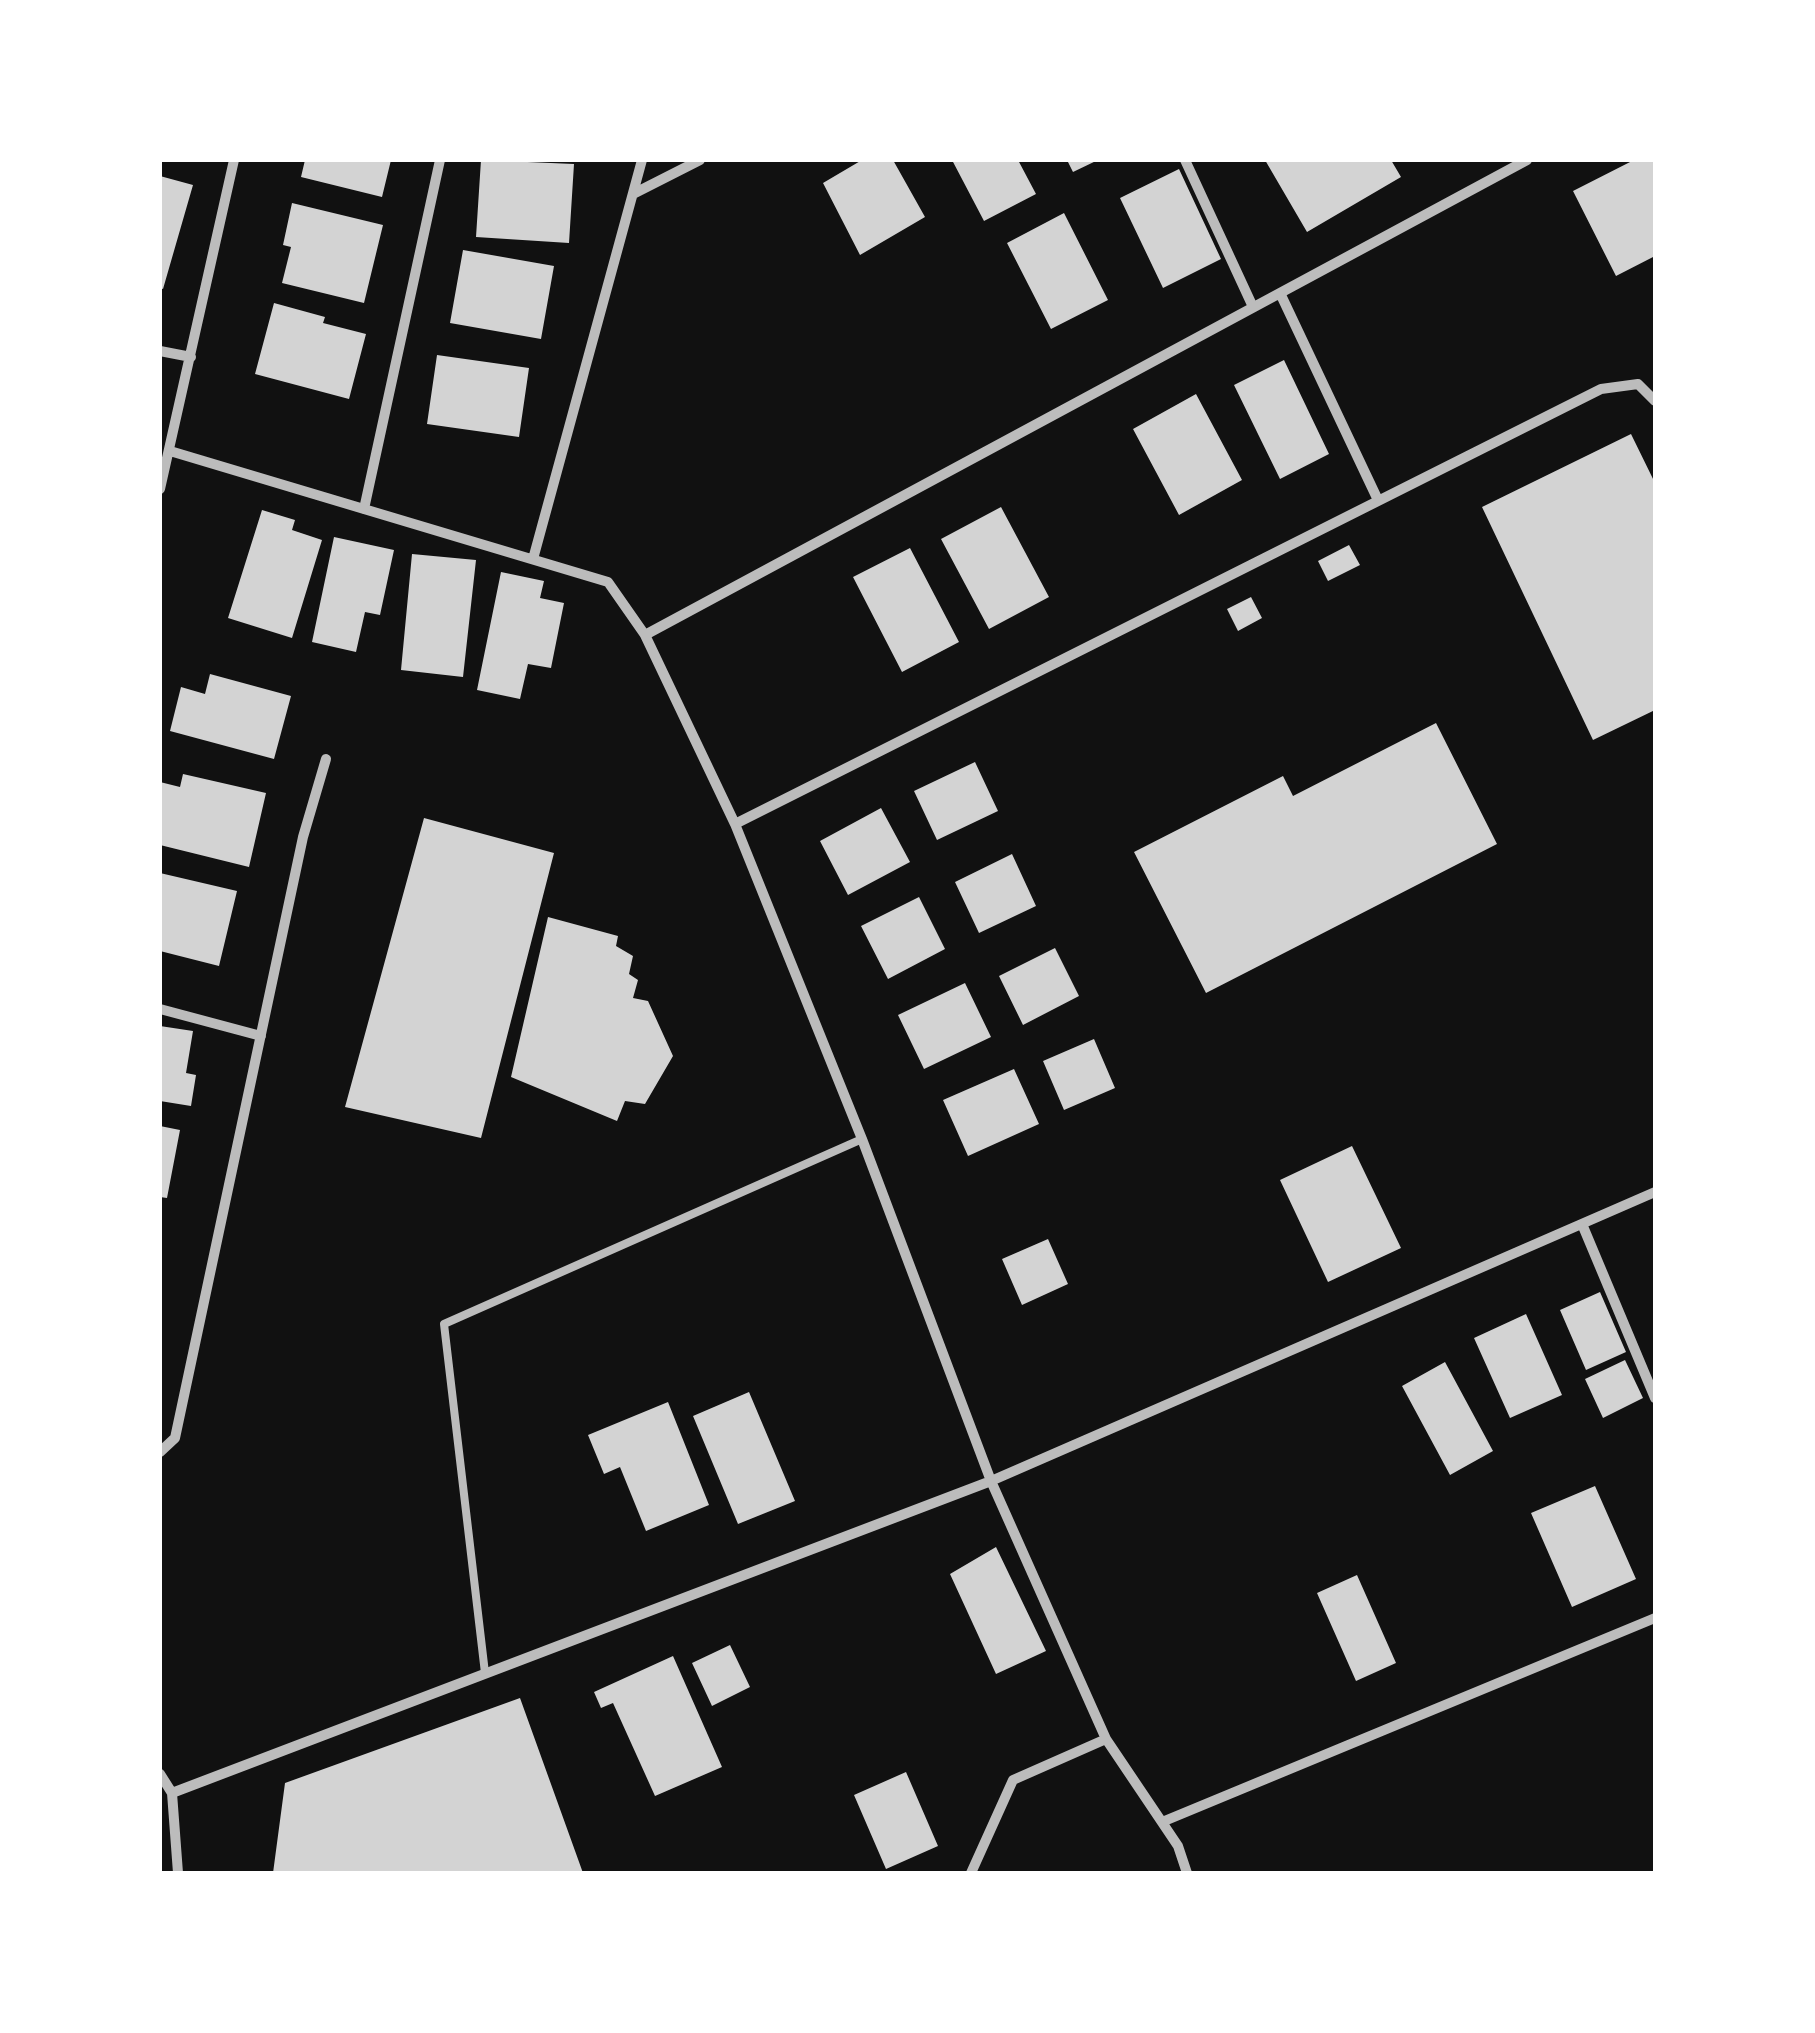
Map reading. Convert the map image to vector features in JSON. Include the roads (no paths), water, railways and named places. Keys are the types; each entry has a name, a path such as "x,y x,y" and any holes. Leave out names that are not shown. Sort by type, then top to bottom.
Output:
{"street":[{"path":"160,489 234,160"},
{"path":"364,509 440,160"},
{"path":"532,560 642,160"},
{"path":"635,193 700,160"},
{"path":"1185,160 1254,307"},
{"path":"645,635 1528,160"},
{"path":"1280,293 1377,498"},
{"path":"160,351 191,358"},
{"path":"735,824 1377,498 1602,389 1638,384 1655,401"},
{"path":"170,451 608,582 645,635 735,824 862,1139 991,1480 1106,1740 1162,1822 1188,1873"},
{"path":"160,1452 175,1438 303,838 326,758"},
{"path":"160,1009 260,1036"},
{"path":"166,1795 991,1480 1655,1192"},
{"path":"1582,1224 1655,1398"},
{"path":"1162,1822 1655,1618"},
{"path":"971,1873 1012,1780 1106,1740"},
{"path":"160,1774 178,1873"}],"lane":[{"path":"485,1673 444,1324 862,1139"}]}
